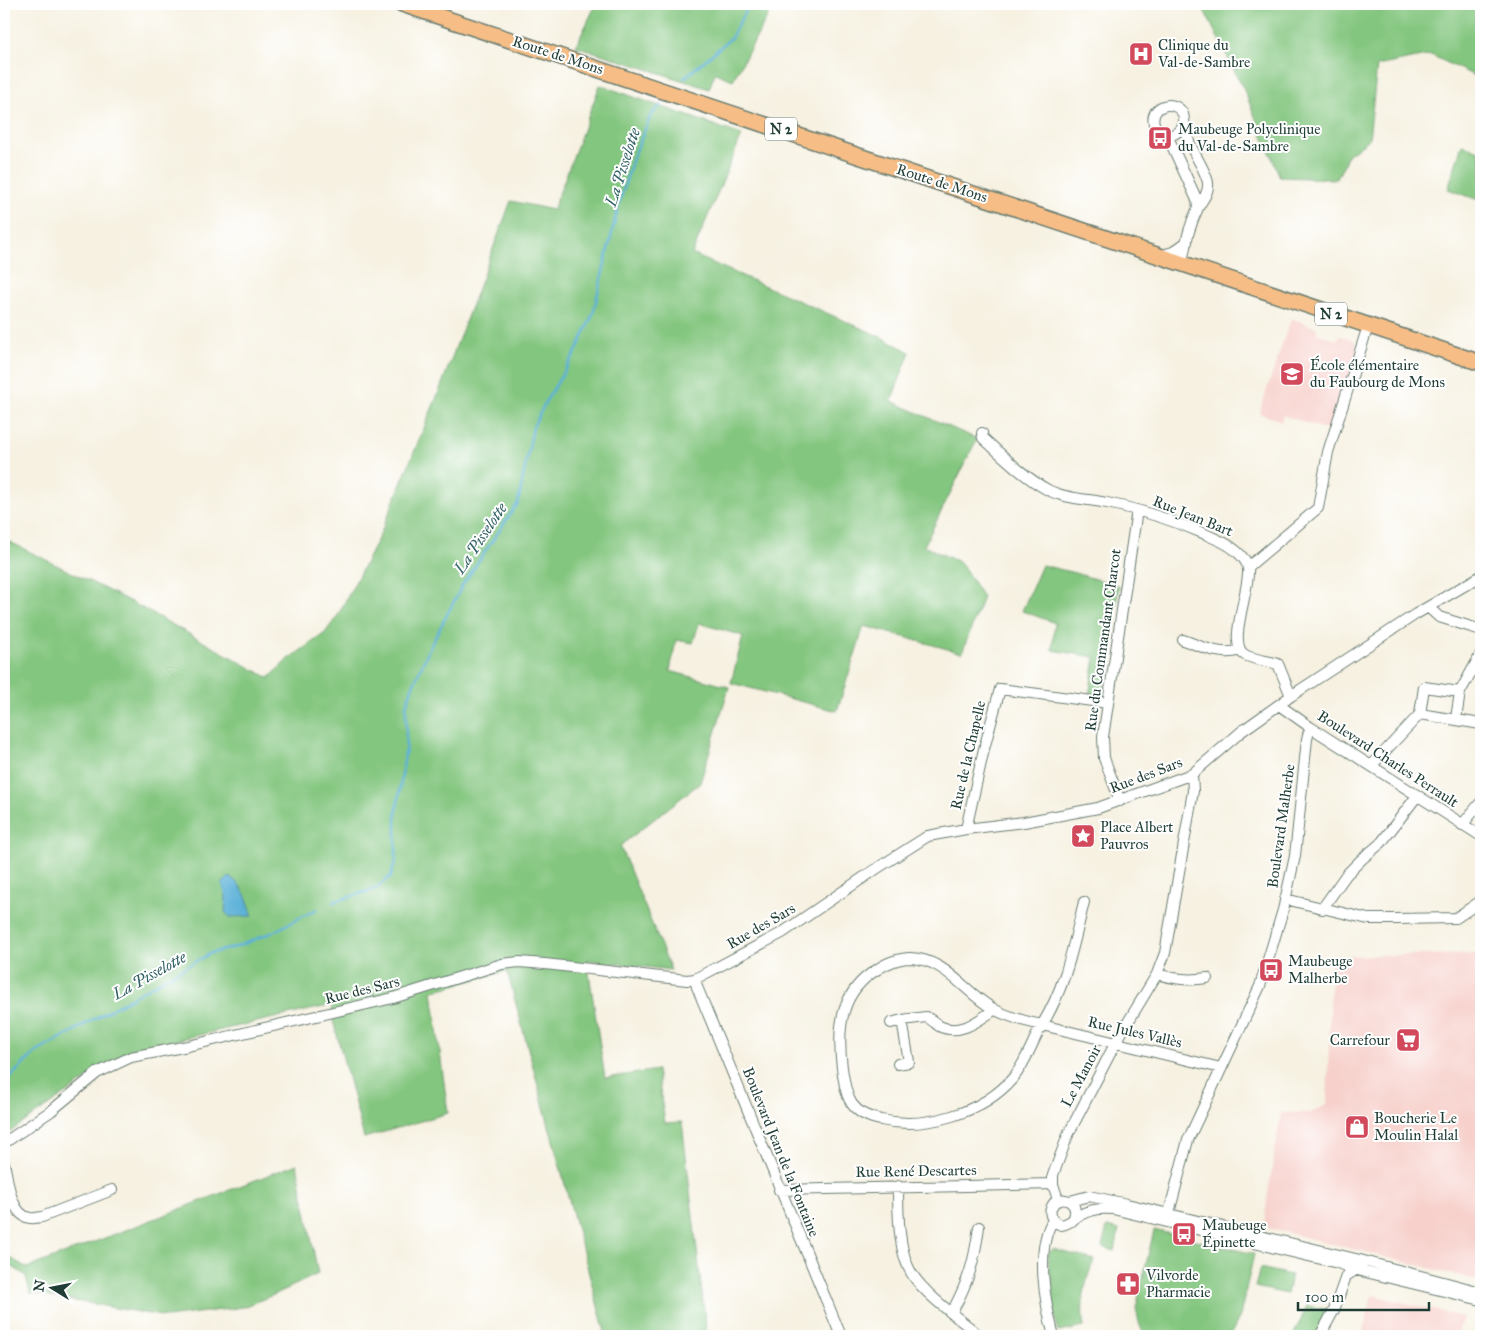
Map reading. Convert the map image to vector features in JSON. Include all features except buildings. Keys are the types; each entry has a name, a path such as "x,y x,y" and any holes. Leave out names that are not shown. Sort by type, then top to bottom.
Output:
{"main road":[{"name":"Route de Mons","path":"402,4 420,7 1481,363"}],"street":[{"path":"1182,263 1198,208 1206,193 1208,181 1186,132 1182,111 1172,105 1160,107 1154,117 1154,124 1160,133 1172,136 1178,133 1184,123"},
{"path":"1167,135 1197,200 1198,208"},
{"path":"1159,256 1174,252 1187,242"},
{"path":"1291,696 1278,664 1244,655 1240,650 1237,631 1247,590 1248,567 1318,508 1328,452 1368,326"},
{"name":"Rue Jean Bart","path":"982,433 983,438 1029,478 1048,490 1162,517 1226,543 1244,559 1248,567"},
{"name":"Rue du Commandant Charcot","path":"1120,801 1104,758 1103,737 1137,510"},
{"name":"Rue des Sars","path":"4,1142 51,1111 97,1073 131,1057 188,1046 393,998 502,964 519,962 545,964 687,980 695,979 782,934 928,836 966,828 1032,820 1098,808 1192,774 1242,731 1291,696 1428,607 1481,576"},
{"path":"1428,607 1439,617 1481,630"},
{"path":"1183,640 1217,652 1240,650"},
{"path":"1456,719 1460,692 1481,654"},
{"path":"1372,765 1420,714 1424,686 1460,692"},
{"name":"Rue de la Chapelle","path":"966,828 1000,689 1108,703"},
{"name":"Boulevard Charles Perrault","path":"1279,705 1310,727 1481,836"},
{"path":"1420,714 1481,724"},
{"name":"Boulevard Malherbe","path":"1170,1210 1188,1140 1220,1068 1260,986 1285,899 1295,856 1307,739 1310,727"},
{"name":"Le Manoir","path":"1053,1184 1053,1175 1068,1135 1116,1042 1157,974 1165,952 1193,791 1192,774"},
{"path":"1322,909 1346,874 1381,843 1418,796"},
{"path":"1462,825 1481,802"},
{"path":"1285,899 1368,919 1456,918 1481,901"},
{"path":"891,1023 926,1017 938,1025 949,1029 956,1029 968,1026 994,1010 950,974 928,961 908,958 882,966 868,974 856,985 848,999 843,1014 840,1041 847,1095 853,1106 862,1114 874,1119 894,1123 925,1122 958,1114 988,1098 1013,1078 1058,995 1065,980 1084,902"},
{"path":"1157,974 1172,979 1190,981 1207,978"},
{"name":"Boulevard Jean de la Fontaine","path":"695,979 779,1190 841,1336"},
{"name":"Rue Jules Vallès","path":"994,1010 1042,1025 1220,1068"},
{"path":"898,1064 914,1061 902,1020"},
{"path":"4,1163 16,1209 22,1215 30,1218 42,1217 112,1190"},
{"path":"1053,1184 1058,1200"},
{"name":"Rue René Descartes","path":"779,1190 1053,1184"},
{"path":"898,1186 904,1257 912,1274 935,1299 980,1336"},
{"path":"1481,1292 1367,1262 1088,1196 1070,1201 1058,1200 1051,1206 1050,1211 1053,1220 1061,1225 1087,1212 1105,1208 1113,1209 1338,1263 1481,1300"},
{"path":"1070,1201 1076,1213 1072,1221"},
{"path":"1053,1220 1044,1238 1044,1265 1045,1293 1054,1336"},
{"path":"952,1312 966,1286 974,1260 979,1227"},
{"path":"1320,1336 1334,1310 1346,1276 1367,1262"}],"shaded area":[{"path":"1291,318 1317,328 1317,333 1337,340 1340,336 1354,340 1356,343 1357,354 1330,431 1283,415 1281,421 1259,413"},
{"path":"1481,908 1481,1281 1264,1227 1281,1113 1310,1113 1327,1105 1332,956 1477,954 1477,912"},
{"path":"1372,1295 1463,1317 1457,1336 1362,1336"}],"green space":[{"path":"596,4 772,4 767,18 733,80 715,73 709,89 576,46"},
{"path":"1201,4 1481,4 1481,79 1431,55 1377,66 1369,139 1348,155 1337,179 1280,177 1244,90"},
{"path":"600,85 742,135 692,254 877,335 910,352 891,401 977,439 924,546 961,563 983,597 962,653 864,626 837,711 731,683 743,636 699,623 693,643 676,640 670,671 729,687 700,783 620,846 671,970 587,960 605,1078 657,1070 665,1123 682,1122 707,1336 606,1336 507,971 432,991 448,1113 364,1138 332,1016 332,1005 128,1051 4,1136 4,539 133,603 269,678 286,661 325,633 338,615 379,537 440,389 511,201 553,210"},
{"path":"1462,144 1481,152 1481,201 1448,189"},
{"path":"1042,565 1119,586 1103,691 1099,698 1089,696 1095,657 1052,650 1055,623 1022,611"},
{"path":"297,1164 318,1274 243,1307 167,1317 30,1293 26,1276 4,1261 4,1254 27,1268"},
{"path":"1107,1227 1119,1230 1115,1251 1102,1247"},
{"path":"1154,1230 1254,1254 1240,1316 1230,1336 1146,1336 1139,1323 1136,1308"},
{"path":"1053,1249 1094,1260 1084,1293 1084,1327 1058,1332 1048,1253"},
{"path":"1260,1268 1291,1275 1287,1294 1255,1287"},
{"path":"1307,1306 1331,1310 1317,1336 1293,1336"}],"water":[{"path":"229,877 242,889 253,916 230,917 225,912 226,896 222,884"}],"waterway":[{"name":"La Pisselotte","path":"684,78 731,38 749,4"},
{"name":"La Pisselotte","path":"333,902 375,889 391,876 396,858 396,815 406,747 406,706 412,688 429,649 463,584 518,503 533,427 546,401 576,352 593,314 618,207 633,158 651,115 661,105"},
{"name":"La Pisselotte","path":"4,1083 35,1053 171,975 211,953 236,947 271,933 317,909"}],"place":[{"name":"Clinique du Val-de-Sambre","path":"1141,54"},
{"name":"Maubeuge Polyclinique du Val-de-Sambre","path":"1160,138"},
{"name":"École élémentaire du Faubourg de Mons","path":"1292,374"},
{"name":"Place Albert Pauvros","path":"1083,836"},
{"name":"Maubeuge Malherbe","path":"1271,970"},
{"name":"Carrefour","path":"1408,1040"},
{"name":"Boucherie Le Moulin Halal","path":"1357,1127"},
{"name":"Maubeuge Épinette","path":"1184,1234"},
{"name":"Vilvorde Pharmacie","path":"1128,1284"}]}
